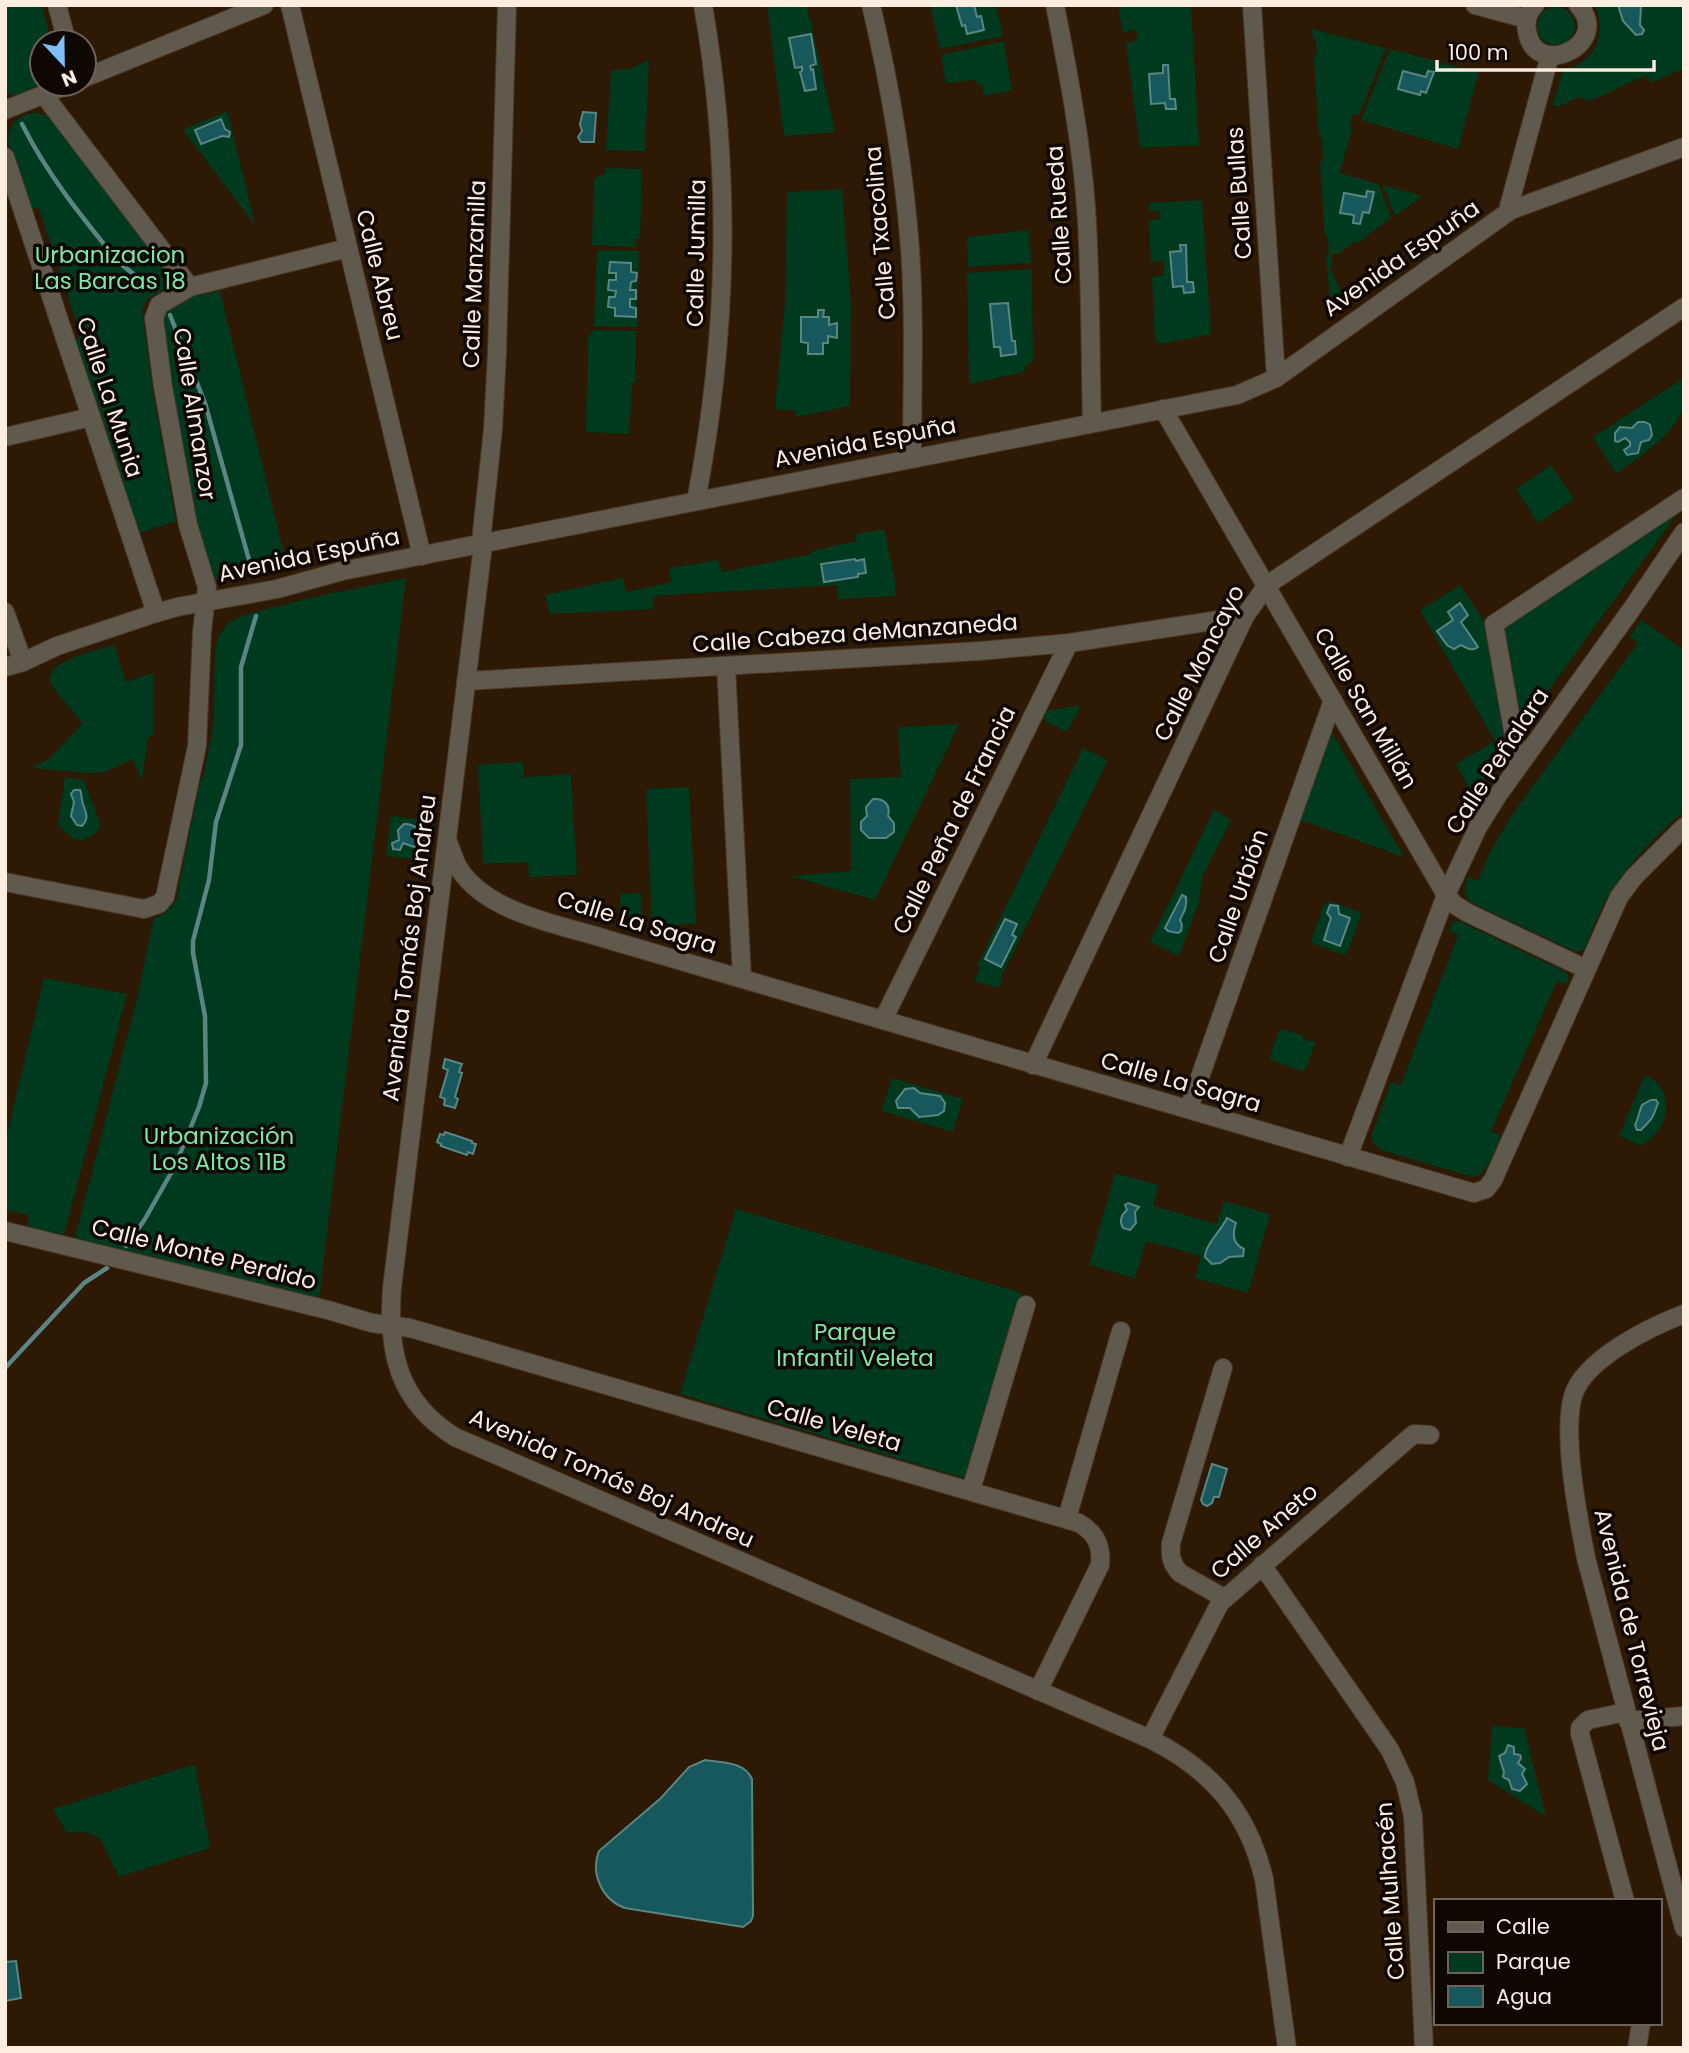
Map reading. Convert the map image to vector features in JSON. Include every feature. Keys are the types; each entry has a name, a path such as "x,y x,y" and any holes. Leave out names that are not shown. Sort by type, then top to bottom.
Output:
{"street":[{"path":"57,5 63,28"},
{"path":"98,73 264,5"},
{"name":"Calle Abreu","path":"290,5 422,556"},
{"name":"Calle Manzanilla","path":"482,544 496,378 507,5"},
{"name":"Calle Jumilla","path":"696,501 714,387 723,265 721,142 703,5"},
{"name":"Calle Txacolina","path":"871,5 895,124 910,249 912,458"},
{"name":"Calle Rueda","path":"1055,5 1075,115 1086,205 1092,345 1092,422"},
{"name":"Calle Bullas","path":"1252,5 1276,378"},
{"path":"1475,5 1531,12 1527,34 1531,42 1542,53 1560,56 1570,53 1584,38 1586,19 1578,5"},
{"path":"1511,210 1509,206 1550,55"},
{"path":"5,110 36,98"},
{"path":"46,98 190,288"},
{"name":"Avenida Espuña","path":"14,664 57,646 156,613 277,589 342,571 1237,394 1276,378 1511,210 1684,147"},
{"name":"Calle La Munia","path":"5,157 156,613"},
{"name":"Calle Almanzor","path":"5,882 144,909 159,904 164,897 197,746 202,632 206,602 205,579 188,525 154,318 159,305 190,288 348,248"},
{"name":"Calle Moncayo","path":"1033,1065 1245,616 1266,585 1684,307"},
{"name":"Calle San Millán","path":"1163,408 1446,895 1468,914 1586,969"},
{"path":"5,437 91,417"},
{"path":"1519,764 1494,624 1684,498"},
{"name":"Calle Peñalara","path":"1348,1157 1446,895 1478,827 1519,764 1684,532"},
{"name":"Avenida Tomás Boj Andreu","path":"482,544 394,1274 390,1325 396,1360 407,1390 431,1419 455,1437 1172,1750 1212,1781 1229,1800 1252,1839 1264,1880 1287,2048"},
{"path":"5,612 14,664"},
{"name":"Calle Cabeza deManzaneda","path":"466,681 946,654 1069,643 1245,616"},
{"name":"Calle Peña de Francia","path":"883,1020 1069,643"},
{"path":"726,666 742,978"},
{"name":"Calle Urbión","path":"1189,1108 1333,700"},
{"name":"Calle La Sagra","path":"447,838 457,864 470,881 492,900 525,914 1468,1192 1480,1192 1493,1180 1619,897 1634,877 1684,827"},
{"path":"440,896 448,886 458,880 470,881"},
{"name":"Calle Monte Perdido","path":"5,1231 372,1323 390,1325"},
{"path":"971,1490 1026,1305"},
{"name":"Avenida de Torrevieja","path":"1684,1314 1645,1331 1598,1363 1576,1389 1570,1431 1578,1519 1587,1566 1684,1928"},
{"name":"Calle Veleta","path":"390,1325 419,1330 1079,1523 1095,1536 1101,1555 1100,1565 1038,1691"},
{"path":"1067,1518 1121,1331"},
{"path":"1223,1368 1171,1543 1171,1556 1180,1573 1224,1598"},
{"name":"Calle Aneto","path":"1150,1739 1216,1608 1224,1598 1414,1434 1430,1435"},
{"name":"Calle Mulhacén","path":"1262,1566 1384,1741 1405,1782 1413,1816 1424,2048"},
{"path":"1624,1899 1580,1728 1588,1720 1626,1716 1684,1716"},
{"path":"1637,2048 1640,2025"}],"green space":[{"path":"5,5 42,5 48,28 28,28 28,90 13,96 5,91"},
{"path":"767,5 807,5 835,132 784,136"},
{"path":"930,5 996,5 1003,36 940,49"},
{"path":"1118,5 1191,5 1199,145 1140,148 1126,44 1138,40 1136,29 1123,33"},
{"path":"1595,5 1684,5 1684,68 1651,83 1647,75 1590,101 1579,97 1558,107 1553,105 1562,73 1582,62 1597,44 1600,28"},
{"path":"1556,7 1570,12 1575,26 1570,40 1556,45 1542,40 1537,26 1542,12"},
{"path":"1312,29 1386,48 1359,115 1353,114 1340,173 1379,184 1391,218 1356,244 1354,241 1342,253 1332,253 1332,266 1329,269 1347,302 1331,314 1326,254 1329,253 1328,237 1325,237 1320,162 1323,161 1322,137 1319,137 1314,56 1317,55 1316,40 1313,39"},
{"path":"1004,41 1012,91 984,95 982,86 974,80 946,83 941,55"},
{"path":"1390,49 1479,72 1458,149 1361,120"},
{"path":"649,60 645,151 606,150 611,70 630,69"},
{"name":"Urbanizacion Las Barcas 18","path":"37,113 51,117 180,281 147,299 142,310 153,392 176,521 137,534 74,340 81,336 39,208 30,208 8,142 10,129 16,120"},
{"path":"228,113 255,225 184,131"},
{"path":"606,168 642,169 640,239 636,239 636,247 592,245 594,178 605,174"},
{"path":"1383,185 1422,196 1395,216"},
{"path":"842,189 851,304 850,406 796,417 796,411 775,409 785,304 787,192"},
{"path":"1202,200 1211,334 1161,344 1155,341 1152,277 1164,275 1163,261 1151,262 1149,220 1160,219 1160,211 1149,211 1149,203"},
{"path":"1029,230 1031,263 968,267 967,237"},
{"path":"597,250 639,251 637,327 594,326"},
{"path":"1032,269 1033,362 1027,364 1024,372 969,384 967,273"},
{"path":"220,291 287,566 218,581 212,575 200,548 159,314 188,297"},
{"path":"594,330 636,331 635,382 632,383 629,434 586,432 588,337"},
{"path":"1684,378 1684,401 1675,423 1658,443 1616,473 1593,437"},
{"path":"1551,465 1574,499 1538,523 1516,489"},
{"path":"1677,514 1521,728 1503,628"},
{"path":"884,529 895,580 895,596 838,599 837,585 653,596 653,609 550,614 545,595 623,578 626,592 672,582 669,568 718,560 722,572 812,554 812,551 856,541 856,534"},
{"name":"Urbanización Los Altos 11B","path":"406,578 319,1300 75,1238 137,999 154,918 165,913 176,901 214,721 215,650 219,636 228,623 241,616 314,597"},
{"path":"1460,585 1484,621 1506,748 1472,794 1456,764 1495,741 1420,610"},
{"path":"1641,620 1684,650 1684,811 1622,875 1603,906 1584,950 1576,952 1474,904 1466,895 1465,885 1468,877 1478,881 1490,852 1514,812 1638,643 1630,636"},
{"path":"114,645 126,682 153,673 153,734 148,738 142,781 132,759 105,772 31,768 49,759 83,723 55,690 50,680 51,673 76,657"},
{"path":"1081,705 1067,732 1046,722 1047,719 1042,717 1045,711"},
{"path":"959,724 875,900 790,876 851,871 850,779 901,777 898,727"},
{"path":"1330,729 1404,857 1298,819"},
{"path":"1083,748 1108,760 1000,979 1002,981 999,988 974,981 980,968 977,966"},
{"path":"523,762 524,777 571,774 577,875 529,877 528,862 483,864 478,765"},
{"path":"65,777 84,780 101,827 81,841 72,838 58,825"},
{"path":"689,787 696,924 652,926 646,789"},
{"path":"1214,810 1231,820 1202,877 1199,902 1179,956 1150,942"},
{"path":"391,816 435,821 430,861 386,856"},
{"path":"641,893 642,917 621,918 620,894"},
{"path":"1330,901 1358,911 1361,915 1348,952 1344,955 1311,941 1324,904"},
{"path":"1459,921 1566,972 1569,977 1567,984 1557,981 1491,1131 1501,1136 1494,1154 1484,1171 1473,1177 1381,1150 1371,1138 1391,1082 1401,1085 1458,935 1448,930 1453,922"},
{"path":"44,978 127,994 64,1235 27,1226 29,1215 5,1210 5,1144"},
{"path":"1282,1029 1304,1036 1303,1039 1312,1042 1314,1040 1315,1044 1305,1070 1271,1060 1270,1056"},
{"path":"1645,1075 1661,1087 1666,1110 1659,1129 1642,1146 1619,1136"},
{"path":"892,1078 963,1099 953,1132 882,1111"},
{"path":"1115,1173 1159,1185 1153,1206 1217,1224 1224,1201 1270,1214 1248,1293 1195,1278 1201,1256 1146,1241 1135,1278 1089,1265"},
{"name":"Parque Infantil Veleta","path":"736,1209 1022,1293 967,1479 680,1394"},
{"path":"1492,1726 1524,1728 1546,1817 1488,1780"},
{"path":"195,1764 210,1848 119,1877 100,1838 85,1832 67,1833 53,1809"}],"water":[{"path":"956,5 974,5 977,17 981,16 984,30 967,34"},
{"path":"1618,5 1641,5 1640,25 1644,30 1642,34 1636,35 1623,21"},
{"path":"811,34 816,64 810,66 811,70 813,69 816,89 805,91 800,72 802,67 795,68 789,38"},
{"path":"1163,65 1168,65 1170,99 1175,99 1176,109 1166,109 1165,103 1151,104 1149,74 1163,73"},
{"path":"1403,71 1426,77 1428,71 1434,72 1426,93 1421,91 1420,95 1398,89"},
{"path":"583,112 596,113 594,142 581,142 578,137 582,131 580,124"},
{"path":"221,119 225,129 230,132 229,137 222,136 201,144 195,130"},
{"path":"1367,191 1374,192 1369,213 1363,212 1360,224 1353,223 1354,215 1340,213 1344,193 1366,197"},
{"path":"1180,245 1186,245 1187,282 1193,282 1194,292 1184,293 1183,286 1173,287 1170,252 1181,251"},
{"path":"610,262 631,263 631,272 637,273 636,281 631,282 630,290 636,290 636,299 630,299 630,307 636,308 636,317 615,316 615,308 608,307 609,297 615,297 616,291 608,290 609,280 616,280 616,273 609,273"},
{"path":"1008,303 1016,354 1001,356 1000,347 994,347 990,304"},
{"path":"818,310 824,310 823,317 829,317 829,325 837,323 837,338 828,336 828,343 823,343 823,354 808,354 808,343 801,342 801,317 818,317"},
{"path":"1638,422 1650,425 1652,435 1649,440 1641,442 1638,453 1627,455 1624,450 1630,446 1630,442 1625,438 1615,441 1615,433 1620,427 1632,428"},
{"path":"864,559 866,573 858,574 858,577 824,582 821,564"},
{"path":"1460,603 1468,615 1461,622 1478,647 1473,649 1461,645 1454,649 1447,645 1437,631 1453,620 1448,612"},
{"path":"74,790 81,791 86,813 82,826 77,825 71,816 74,802 71,794"},
{"path":"873,799 886,803 888,816 894,823 894,832 886,838 869,838 861,830 861,822 867,816 866,807"},
{"path":"404,824 421,831 426,841 423,847 417,848 403,843 400,850 393,849 392,843 399,840 398,830"},
{"path":"1182,895 1186,897 1186,901 1180,920 1181,931 1168,931 1165,928"},
{"path":"1330,905 1338,906 1339,914 1350,918 1340,946 1324,940 1331,918 1327,913"},
{"path":"1005,919 1017,924 1012,935 1016,937 1001,967 985,959"},
{"path":"445,1059 462,1064 455,1108 444,1105 445,1099 440,1097 448,1070 443,1068"},
{"path":"914,1088 920,1093 940,1096 945,1103 944,1111 938,1115 919,1117 910,1108 898,1108 896,1101 905,1089"},
{"path":"1651,1100 1658,1103 1653,1115 1641,1130 1637,1130 1635,1125 1642,1105"},
{"path":"445,1132 476,1144 473,1154 468,1152 467,1155 441,1146 437,1142 440,1134 444,1135"},
{"path":"1128,1203 1139,1207 1135,1212 1136,1223 1130,1230 1123,1228 1121,1223 1127,1210 1125,1205"},
{"path":"1227,1218 1236,1223 1234,1238 1244,1249 1243,1256 1229,1257 1220,1263 1212,1264 1205,1257 1206,1252"},
{"path":"1212,1464 1227,1469 1219,1497 1214,1497 1212,1503 1207,1506 1201,1500"},
{"path":"1508,1745 1514,1747 1514,1754 1520,1755 1518,1763 1525,1769 1522,1774 1527,1784 1520,1791 1512,1789 1509,1780 1503,1777 1499,1756 1505,1753"},
{"path":"705,1760 738,1766 752,1779 753,1916 743,1927 625,1908 610,1899 597,1877 599,1851 661,1798 689,1767"},
{"path":"16,1961 21,1998 5,2001 5,1962"}],"waterway":[{"path":"22,124 65,194 116,259 136,276 145,290"},
{"path":"170,315 205,403 251,567"},
{"path":"126,1246 175,1166 206,1083 205,1016 193,941 209,880 216,822 241,745 241,667 256,616"},
{"path":"5,1368 84,1283 107,1268"}]}
